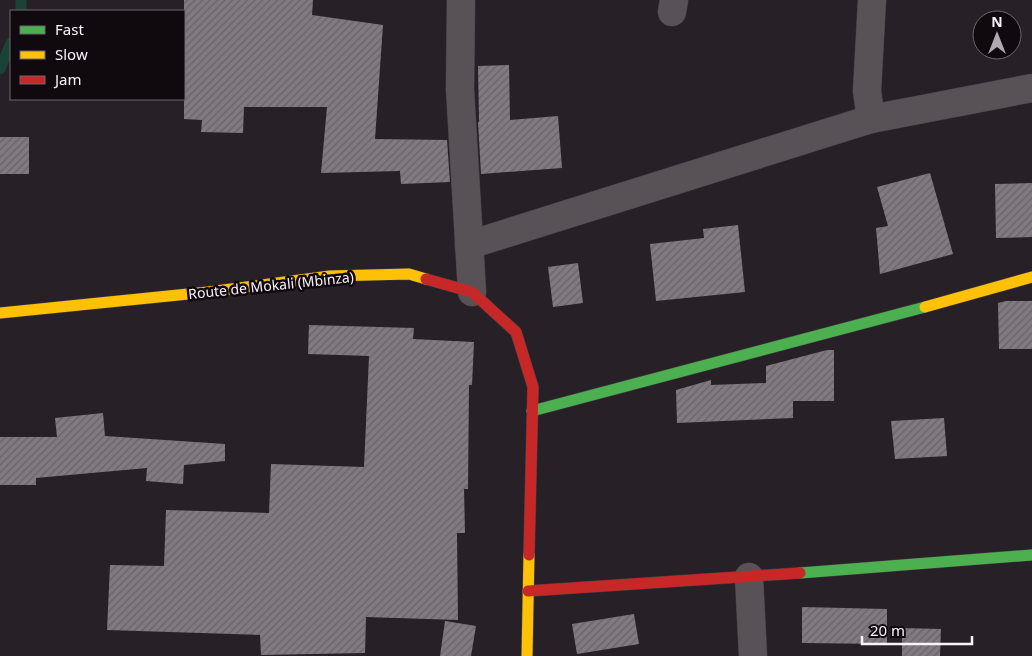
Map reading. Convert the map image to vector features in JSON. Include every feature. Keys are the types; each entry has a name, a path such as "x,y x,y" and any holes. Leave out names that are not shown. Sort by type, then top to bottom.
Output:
{"street":[{"path":"461,0 460,89 472,292"},
{"path":"871,119 867,91 872,0"},
{"path":"469,245 871,119 1032,88"},
{"name":"Route de Mokali (Mbinza)","path":"0,313 48,310 330,276 409,274 472,292 516,332 533,387 527,656"},
{"path":"532,411 891,317 1032,277"},
{"path":"528,591 749,577 1032,555"},
{"path":"749,577 753,656"}],"building":[{"path":"184,0 313,0 312,15 383,25 375,139 447,140 450,182 401,184 400,171 321,173 327,107 244,107 243,133 201,132 202,120 184,119"},
{"path":"509,65 510,120 558,116 562,168 481,174 478,122 478,66"},
{"path":"0,137 29,137 29,174 0,174"},
{"path":"930,173 953,254 880,274 876,228 888,226 877,187"},
{"path":"1032,183 1032,237 996,238 995,184"},
{"path":"738,225 745,292 656,301 650,244 704,238 703,229"},
{"path":"578,263 583,303 553,307 548,267"},
{"path":"1006,301 1032,301 1032,349 999,349 998,303"},
{"path":"309,325 414,328 413,339 474,342 472,385 469,385 468,489 464,489 465,533 457,533 458,620 366,617 365,653 261,655 260,635 107,630 110,565 164,566 166,510 269,513 271,464 364,467 369,356 308,354"},
{"path":"827,350 834,350 834,401 793,401 793,418 677,423 676,390 711,380 711,385 766,383 766,366"},
{"path":"103,413 105,436 225,444 225,461 184,465 183,484 146,481 147,468 36,478 36,485 0,485 0,437 57,437 55,418"},
{"path":"944,418 947,456 895,459 891,421"},
{"path":"802,607 887,609 887,644 802,643"},
{"path":"634,614 639,644 577,654 572,624"},
{"path":"445,621 476,626 471,656 440,656"},
{"path":"902,628 941,629 940,656 902,656"}],"waterway":[{"path":"21,0 21,10"},
{"path":"0,69 10,45"}],"traffic: fast":[{"path":"532,411 925,307"},
{"path":"800,573 1032,555"}],"traffic: slow":[{"path":"0,313 208,292 330,276 409,274 426,279"},
{"path":"925,307 1032,277"},
{"path":"527,656 529,555"}],"traffic: jam":[{"path":"426,279 472,292 516,332 533,387 529,555"},
{"path":"528,591 800,573"}]}
